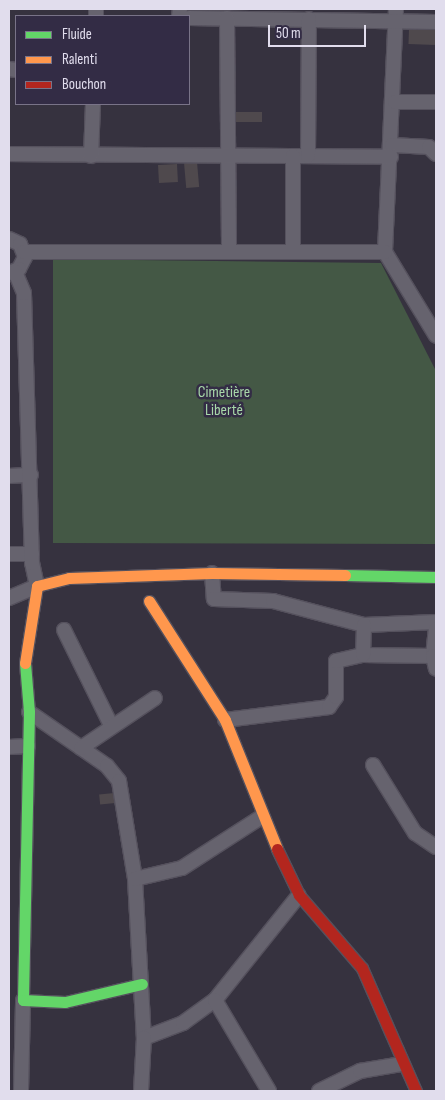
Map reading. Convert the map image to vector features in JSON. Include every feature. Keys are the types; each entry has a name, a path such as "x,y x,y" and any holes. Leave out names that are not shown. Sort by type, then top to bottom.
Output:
{"street":[{"path":"396,15 395,102 385,252 436,336"},
{"path":"190,18 309,19 396,15 436,22"},
{"path":"226,18 229,251"},
{"path":"308,156 309,19"},
{"path":"395,102 436,102"},
{"path":"91,156 93,105"},
{"path":"9,154 308,156 429,147 436,154"},
{"path":"293,156 293,251"},
{"path":"9,239 24,252 385,252"},
{"path":"21,1091 28,746 25,658 37,586 32,554 24,293 12,273 22,266 24,252"},
{"path":"9,476 31,475"},
{"path":"9,554 32,554"},
{"path":"212,573 214,599 273,601 364,624 436,622"},
{"path":"9,598 37,586 69,578 212,573 436,577"},
{"path":"149,601 225,720 261,817 299,895 362,968 402,1064 416,1091"},
{"path":"363,655 364,624"},
{"path":"225,720 329,707 336,697 336,661 363,655 434,662 436,629"},
{"path":"64,630 111,725"},
{"path":"81,748 111,725 155,698"},
{"path":"28,712 81,748 119,782 135,880 144,1038 141,1091"},
{"path":"9,747 28,746"},
{"path":"373,766 415,833 436,847"},
{"path":"135,880 182,868 261,817"},
{"path":"144,1038 183,1023 214,1000 299,895"},
{"path":"23,1000 65,1002 142,984"},
{"path":"214,1000 270,1091"},
{"path":"319,1091 360,1071 402,1064"}],"green space":[{"name":"Cimetière Liberté","path":"53,259 381,263 436,371 436,544 53,543"}],"building":[{"path":"208,9 227,9 227,11 208,11"},
{"path":"409,29 436,30 435,45 408,44"},
{"path":"230,112 262,112 262,122 230,122"},
{"path":"197,162 199,187 186,188 184,163"},
{"path":"177,164 178,182 159,183 158,165"},
{"path":"124,792 125,802 100,805 99,795"}],"traffic: fast":[{"path":"345,575 436,577"},
{"path":"25,663 29,712 23,1000 65,1002 142,984"}],"traffic: slow":[{"path":"25,663 37,586 69,578 212,573 345,575"},
{"path":"149,601 225,720 277,849"}],"traffic: jam":[{"path":"277,849 299,895 362,968 416,1091"}]}
